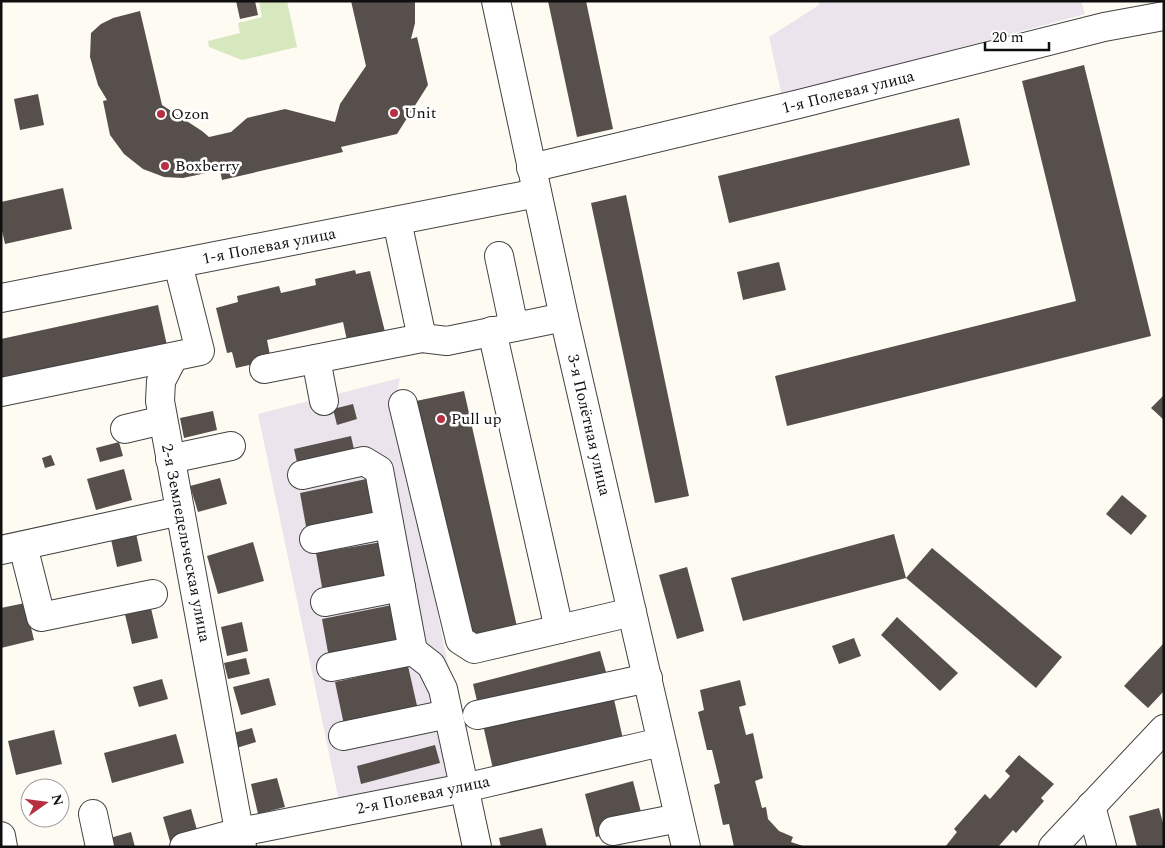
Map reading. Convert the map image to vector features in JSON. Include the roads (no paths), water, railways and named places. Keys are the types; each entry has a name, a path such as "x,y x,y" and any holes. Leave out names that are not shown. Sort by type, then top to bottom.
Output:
{"street":[{"name":"3-я Полётная улица","path":"496,1 564,317 686,847"},
{"name":"1-я Полевая улица","path":"1,298 397,220 799,104 1104,27 1164,16"},
{"path":"397,220 422,338"},
{"path":"499,256 503,329 559,629"},
{"path":"1,392 200,351 178,264"},
{"path":"264,369 422,338 447,340 564,317"},
{"name":"2-я Земледельческая улица","path":"173,358 160,381 160,401 241,839"},
{"path":"316,359 324,401"},
{"path":"403,404 460,640 474,649 632,612"},
{"path":"125,429 163,420"},
{"path":"170,459 231,446"},
{"path":"302,475 364,461 378,470 413,651 431,665 443,689 476,847"},
{"path":"153,594 41,617 12,548 180,511"},
{"path":"314,539 389,524"},
{"path":"325,602 401,588"},
{"path":"331,667 413,651"},
{"path":"478,715 648,678"},
{"path":"343,736 448,714"},
{"path":"1053,847 1164,729"},
{"name":"2-я Полевая улица","path":"184,847 241,839 661,742"},
{"path":"1092,806 1102,847"},
{"path":"92,814 100,847"},
{"path":"613,831 679,818"},
{"path":"1,836 3,847"}],"place":[{"name":"Unit","path":"394,113"},
{"name":"Ozon","path":"161,114"},
{"name":"Boxberry","path":"165,166"},
{"name":"Pull up","path":"441,419"}]}
